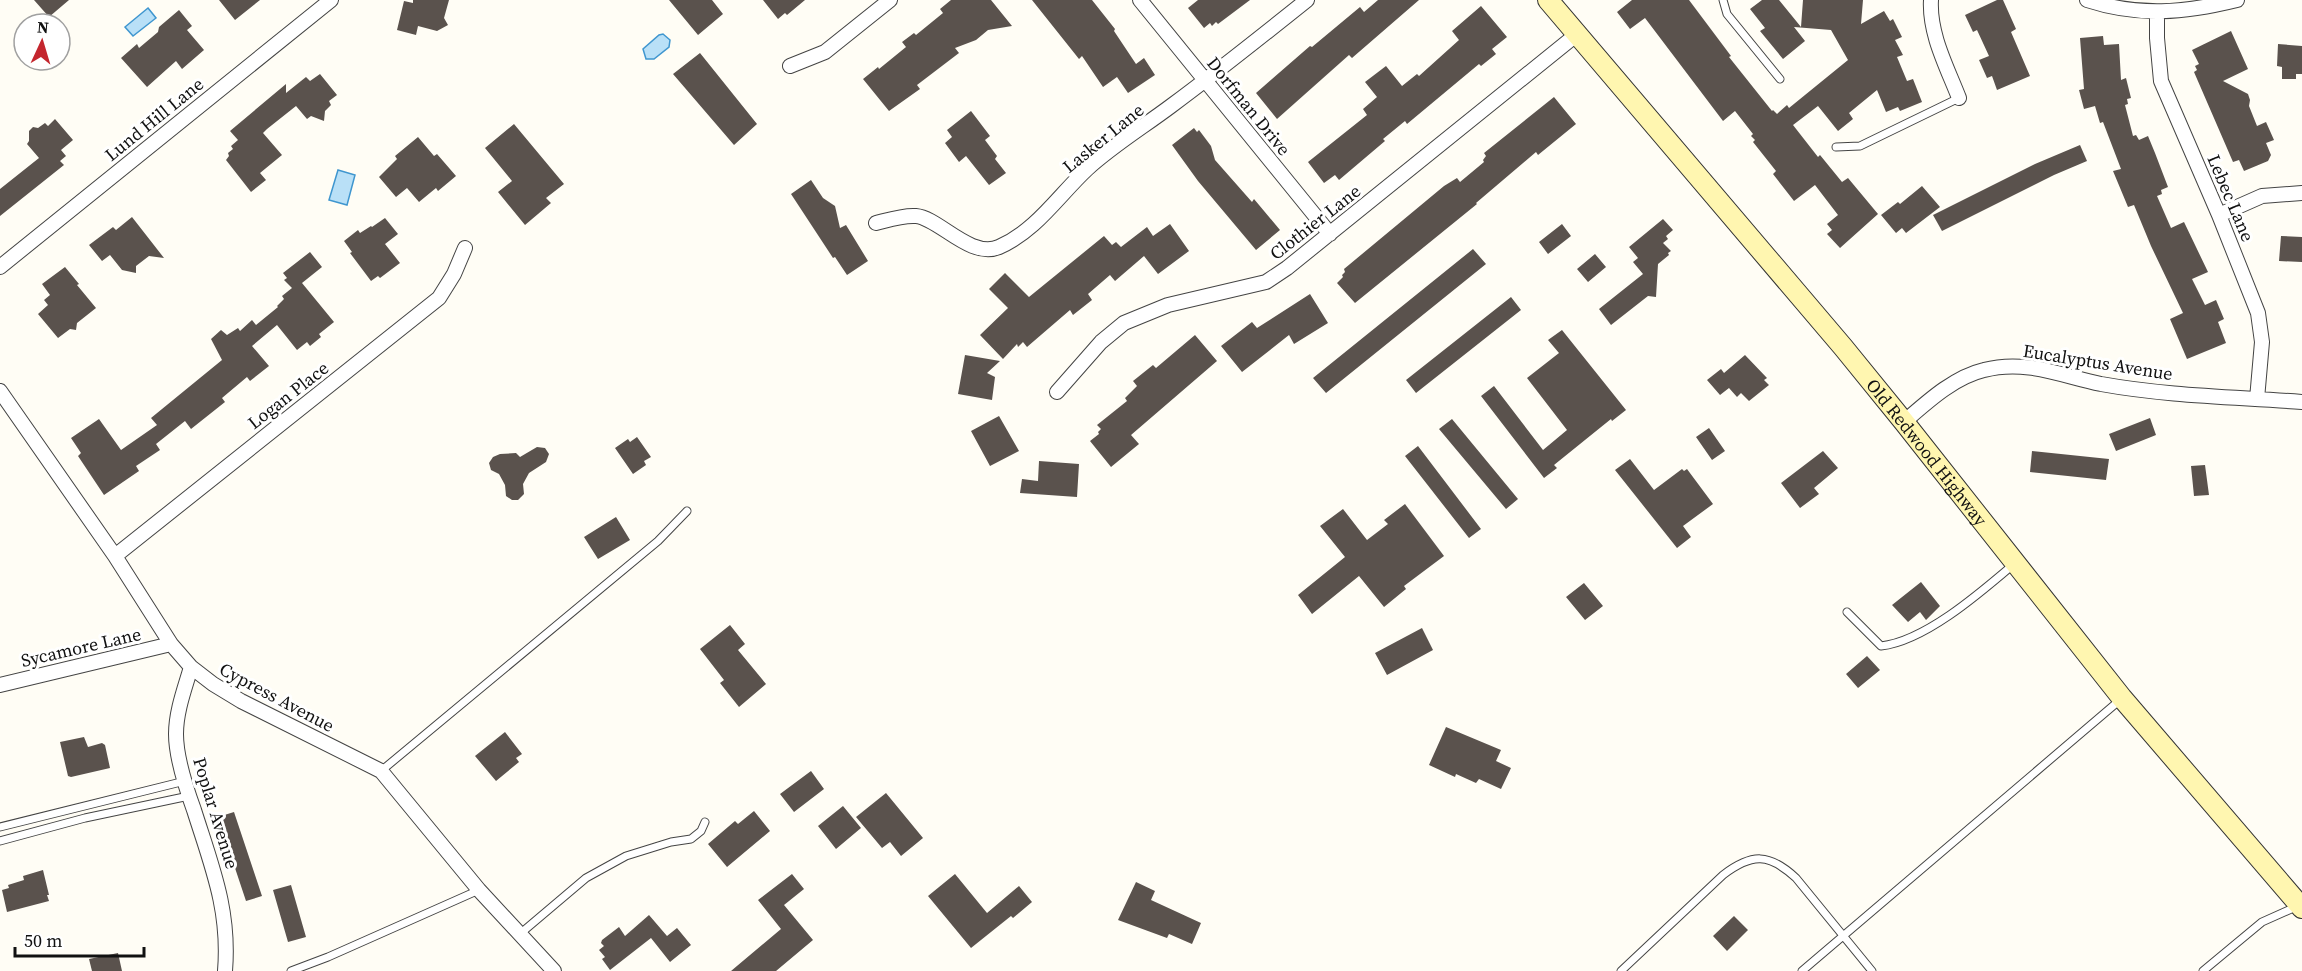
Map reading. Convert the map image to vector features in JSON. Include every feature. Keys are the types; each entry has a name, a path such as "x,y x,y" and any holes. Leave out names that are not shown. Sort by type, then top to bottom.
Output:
{"main road":[{"name":"Old Redwood Highway","path":"1548,0 1904,422 2122,698 2301,906"}],"street":[{"name":"Lund Hill Lane","path":"0,267 331,0"},
{"path":"790,66 825,52 890,0"},
{"name":"Dorfman Drive","path":"1140,0 1330,234"},
{"name":"Lasker Lane","path":"876,223 917,216 937,225 962,242 986,248 997,248 1029,227 1049,210 1088,168 1205,81 1307,0"},
{"path":"1931,0 1930,11 1939,50 1959,98"},
{"path":"2087,0 2102,5 2157,13 2206,8 2237,0"},
{"name":"Lebec Lane","path":"2157,13 2157,38 2162,81 2258,313 2262,342 2257,399"},
{"name":"Clothier Lane","path":"1057,392 1101,342 1124,323 1168,305 1266,282 1287,268 1576,35"},
{"path":"2219,215 2262,196 2302,193"},
{"name":"Logan Place","path":"114,556 439,298 454,274 465,248"},
{"name":"Eucalyptus Avenue","path":"1904,422 1954,383 1984,370 2014,366 2050,370 2100,384 2158,391 2302,402"},
{"name":"Cypress Avenue","path":"0,391 114,556 171,644 191,667 213,684 242,701 381,771 479,890 554,971"},
{"name":"Sycamore Lane","path":"0,685 171,644"},
{"name":"Poplar Avenue","path":"191,667 176,735 189,796 221,895 227,949 225,971"}],"lane":[{"path":"1723,0 1727,14 1780,79"},
{"path":"1836,147 1860,146 1959,98"},
{"path":"381,771 658,541 687,511"},
{"path":"1847,612 1881,646 1898,645 1925,631 2016,563"},
{"path":"1802,971 2122,698"},
{"path":"0,827 185,781"},
{"path":"0,841 85,818 189,796"},
{"path":"521,933 586,878 626,856 671,842 691,839 700,831 705,822"},
{"path":"1622,971 1723,875 1749,859 1770,860 1783,866 1796,878 1872,971"},
{"path":"291,971 479,890"},
{"path":"2203,971 2262,922 2301,906"}],"water":[{"path":"148,8 156,18 133,36 125,27"},
{"path":"663,34 670,40 669,47 654,59 646,59 643,49"},
{"path":"338,170 355,175 347,205 329,200"}],"building":[{"path":"34,0 69,0 55,12 45,12"},
{"path":"219,0 260,0 235,20"},
{"path":"413,0 449,0 444,18 448,25 437,31 418,26 416,35 397,30 404,1 413,3"},
{"path":"669,0 712,0 723,14 698,35"},
{"path":"763,0 805,0 787,15 785,13 778,19"},
{"path":"951,0 991,0 1012,26 988,30 976,40 955,48 959,53 917,85 920,89 889,111 863,79 906,47 902,42 914,33 916,35 943,13 940,9"},
{"path":"1032,0 1092,0 1115,29 1114,31 1136,64 1144,58 1155,75 1128,93 1117,77 1103,87 1082,56 1079,59"},
{"path":"1198,0 1250,0 1218,24 1216,22 1212,26 1210,23 1204,28 1188,8"},
{"path":"1378,0 1419,0 1352,58 1349,55 1277,119 1256,93 1310,46 1312,47 1360,7 1364,12"},
{"path":"1632,0 1689,0 1731,56 1729,57 1772,111 1777,114 1787,105 1789,108 1848,60 1831,30 1794,27 1805,41 1783,59 1760,31 1765,28 1750,9 1762,0 1779,0 1801,27 1803,0 1863,0 1861,24 1884,11 1890,21 1893,19 1902,37 1895,40 1903,55 1897,57 1907,81 1913,79 1922,102 1900,111 1898,107 1886,112 1877,90 1849,113 1853,119 1838,131 1818,106 1793,125 1818,157 1820,155 1842,182 1848,178 1878,214 1840,248 1827,234 1832,230 1827,224 1838,215 1815,185 1794,201 1773,174 1776,171 1753,142 1755,140 1751,136 1753,134 1735,111 1723,121 1645,18 1630,29 1617,12"},
{"path":"1997,0 2003,0 2016,29 2011,32 2030,76 1997,90 1992,76 1987,78 1979,60 1989,56 1977,30 1973,32 1965,15"},
{"path":"1481,6 1507,37 1492,49 1496,54 1481,66 1479,64 1407,124 1405,121 1339,180 1335,175 1324,183 1308,162 1367,115 1363,109 1377,97 1365,82 1386,66 1402,86 1417,74 1419,76 1459,40 1452,31"},
{"path":"179,10 192,26 187,30 204,50 182,69 176,61 147,87 121,58 137,44 139,48"},
{"path":"2231,31 2248,69 2223,81 2248,94 2249,106 2257,126 2266,122 2274,140 2266,143 2271,155 2268,161 2244,171 2239,160 2233,162 2194,72 2197,70 2195,66 2199,64 2192,50"},
{"path":"2103,36 2104,45 2119,44 2121,80 2126,78 2131,98 2127,99 2128,104 2125,105 2133,136 2136,135 2139,140 2148,136 2168,187 2161,190 2162,194 2157,196 2171,228 2184,222 2208,272 2192,279 2205,305 2216,300 2224,319 2218,322 2226,343 2187,359 2170,319 2183,313 2134,205 2128,207 2113,171 2121,169 2103,122 2100,123 2095,106 2084,109 2079,90 2084,89 2080,38"},
{"path":"2278,44 2302,46 2302,74 2296,74 2296,79 2282,79 2282,67 2277,66"},
{"path":"700,53 757,124 734,145 673,74"},
{"path":"320,74 337,95 329,101 331,105 325,111 324,121 311,116 307,119 296,106 267,129 263,133 282,155 260,173 266,180 251,192 226,160 228,153 233,149 231,146 238,140 230,131 286,84 286,93 306,77 310,81"},
{"path":"1554,97 1576,124 1538,155 1536,152 1477,204 1355,303 1337,283 1343,277 1344,269 1444,186 1457,178 1460,182 1484,162 1486,156 1484,153"},
{"path":"971,111 990,136 985,140 1006,173 989,185 966,156 959,162 945,143 952,137 947,130"},
{"path":"55,119 73,140 61,150 66,156 60,161 64,165 0,216 0,189 39,158 27,144 29,131 45,123 48,126"},
{"path":"514,124 564,184 546,198 551,203 525,225 498,192 512,181 485,148"},
{"path":"1194,128 1197,132 1199,130 1211,146 1215,160 1252,202 1254,199 1280,230 1256,250 1198,181 1172,145"},
{"path":"418,137 456,176 438,191 436,188 419,202 407,188 396,197 379,177 397,159 395,156"},
{"path":"2080,145 2087,161 1942,231 1933,215 2035,164"},
{"path":"811,180 823,198 835,206 840,228 846,225 868,261 847,275 835,257 833,258 791,194"},
{"path":"1922,186 1940,207 1906,233 1902,228 1896,233 1881,215 1898,202 1900,204"},
{"path":"132,217 164,258 149,256 136,266 136,273 122,270 110,255 102,261 89,245 113,227 116,230"},
{"path":"385,218 398,234 385,244 400,263 380,278 378,276 371,281 344,241 358,230 360,233"},
{"path":"1663,219 1673,230 1666,236 1668,239 1663,243 1671,251 1658,264 1656,297 1648,296 1611,325 1599,309 1643,274 1633,262 1638,258 1629,247"},
{"path":"1170,224 1189,251 1158,274 1144,256 1115,281 1110,275 1088,294 1092,300 1073,315 1070,310 1027,347 1023,342 1018,347 1017,344 1003,359 980,335 1008,308 989,289 1005,273 1029,297 1104,236 1112,245 1116,242 1121,247 1147,227 1153,236"},
{"path":"1562,224 1571,236 1548,254 1539,242"},
{"path":"2281,236 2302,237 2302,262 2279,261"},
{"path":"1473,249 1486,264 1326,393 1313,378"},
{"path":"310,252 322,267 302,283 334,322 319,334 321,337 310,346 307,342 297,350 277,325 252,346 269,366 250,381 247,377 222,398 225,402 191,429 185,421 156,444 160,450 136,466 139,471 104,495 78,456 81,453 71,438 99,419 121,450 157,425 151,418 222,360 211,339 221,330 227,335 238,328 240,331 252,320 256,325 278,307 284,299 282,296 292,288 284,280 287,278 283,273"},
{"path":"1595,254 1606,267 1588,282 1577,269"},
{"path":"65,267 96,308 77,323 76,330 70,329 58,338 38,314 48,305 44,300 50,295 42,284"},
{"path":"1310,294 1328,323 1294,344 1289,335 1242,372 1221,346 1252,322 1257,328"},
{"path":"1511,297 1521,310 1416,393 1406,380"},
{"path":"1562,330 1626,410 1612,421 1611,419 1554,465 1557,468 1544,478 1481,396 1494,386 1543,450 1567,430 1527,378 1559,353 1548,340"},
{"path":"1195,335 1217,361 1131,435 1139,444 1111,467 1090,441 1099,434 1101,429 1097,425 1127,401 1125,398 1137,386 1133,381 1153,365 1156,368"},
{"path":"965,355 1000,361 987,373 995,377 992,400 958,394"},
{"path":"1745,355 1767,378 1764,380 1769,385 1749,401 1741,393 1737,397 1729,388 1720,395 1707,380 1721,369 1724,373"},
{"path":"999,416 1019,451 990,466 971,431"},
{"path":"2150,418 2156,435 2116,451 2109,434"},
{"path":"1452,419 1518,499 1506,509 1439,429"},
{"path":"1709,428 1725,451 1712,460 1696,437"},
{"path":"637,437 651,457 644,461 646,465 633,474 615,448 628,439 630,442"},
{"path":"1418,446 1481,529 1469,538 1405,456"},
{"path":"537,447 545,448 549,454 546,462 529,473 523,484 524,494 518,500 512,500 506,496 505,485 499,474 491,470 489,463 493,457 500,454 516,453 520,457"},
{"path":"1823,451 1838,468 1814,488 1819,494 1800,508 1781,483"},
{"path":"2032,451 2109,459 2106,480 2030,472"},
{"path":"1630,459 1654,490 1682,469 1684,471 1687,469 1713,504 1683,526 1691,537 1677,548 1615,470"},
{"path":"1039,461 1079,464 1077,497 1020,493 1022,479 1038,481"},
{"path":"2205,465 2209,495 2194,496 2191,466"},
{"path":"1405,504 1444,556 1404,586 1406,589 1384,607 1359,576 1312,614 1298,595 1345,557 1320,526 1343,509 1367,540 1388,524 1384,520"},
{"path":"616,517 630,540 598,559 584,537"},
{"path":"1921,582 1940,606 1926,620 1920,612 1908,622 1892,605"},
{"path":"1584,583 1603,606 1585,620 1566,597"},
{"path":"730,625 745,644 738,650 766,684 739,707 720,683 724,680 700,649"},
{"path":"1422,628 1433,650 1387,675 1375,653"},
{"path":"1867,656 1880,670 1858,688 1846,674"},
{"path":"1446,727 1501,750 1496,761 1511,768 1501,789 1479,779 1476,783 1456,774 1455,777 1429,765"},
{"path":"505,732 522,754 516,758 519,762 496,781 475,756"},
{"path":"84,737 88,747 102,743 105,745 110,768 68,776 60,742"},
{"path":"811,771 824,789 794,812 780,794"},
{"path":"886,793 923,838 901,856 890,842 882,848 856,817"},
{"path":"843,806 861,828 836,849 818,826"},
{"path":"754,811 770,831 727,867 708,844 735,821 738,824"},
{"path":"234,812 262,896 246,901 218,817"},
{"path":"43,870 49,901 7,912 2,890 9,888 8,885 24,880 23,876"},
{"path":"792,874 804,889 784,905 813,940 776,971 731,971 781,929 758,900"},
{"path":"955,874 987,913 1019,886 1032,902 971,948 928,896"},
{"path":"1136,882 1155,891 1151,900 1201,923 1192,944 1169,934 1167,938 1118,920"},
{"path":"291,885 306,937 288,942 273,890"},
{"path":"649,915 667,936 677,928 691,945 670,962 651,938 610,970 602,959 605,957 599,950 604,946 601,943 602,940 619,927 625,936"},
{"path":"1734,916 1748,930 1727,951 1713,936"},
{"path":"118,953 122,971 92,971 89,959"}]}
